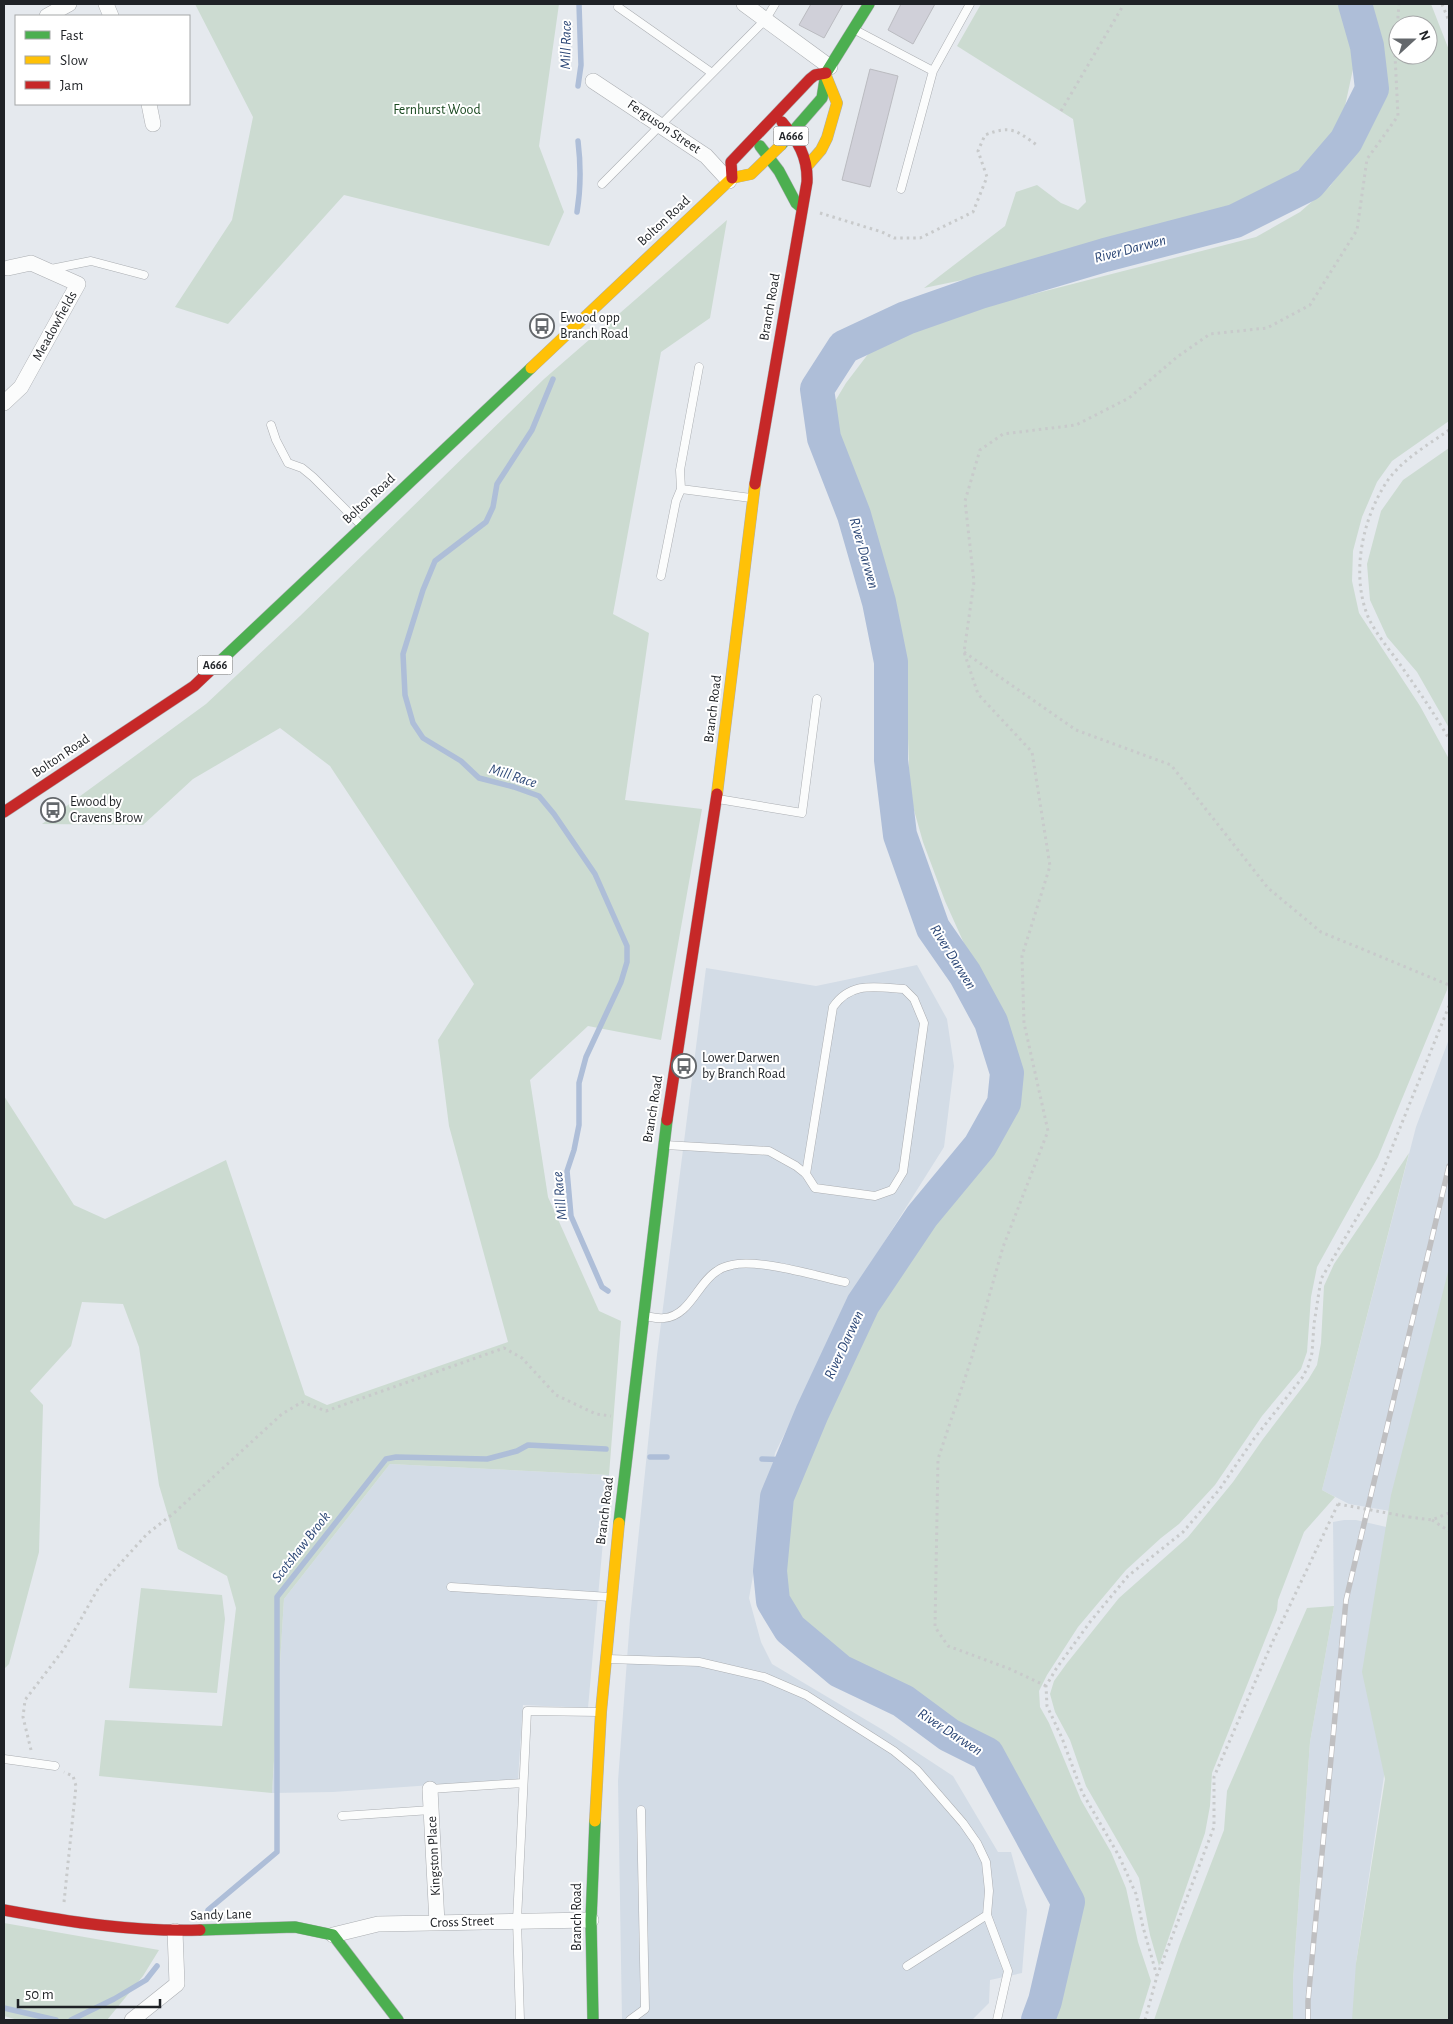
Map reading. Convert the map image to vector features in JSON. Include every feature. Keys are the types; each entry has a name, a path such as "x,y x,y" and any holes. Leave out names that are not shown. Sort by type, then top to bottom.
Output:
{"main road":[{"name":"Bolton Road","path":"4,812 194,686 730,179 751,174 770,158 793,134 822,98 827,72 869,4"},
{"name":"Bolton Road","path":"730,179 731,162 810,79 827,72"},
{"path":"808,165 821,150 827,138 837,103 827,72"},
{"name":"Branch Road","path":"593,2020 591,1920 601,1712 631,1419 663,1145 716,799 753,498 802,208 810,176 802,148 793,134 776,115"},
{"path":"753,139 770,158 787,183 796,203 802,208"},
{"name":"Sandy Lane","path":"4,1910 62,1920 175,1932 295,1927 334,1935"},
{"path":"334,1935 398,2020"}],"street":[{"path":"49,15 69,4"},
{"path":"744,4 766,18 827,72"},
{"name":"Ferguson Street","path":"593,80 706,156 730,179"},
{"path":"149,105 153,124"},
{"name":"Meadowfields","path":"4,403 21,387 78,284 31,263 8,268"},
{"name":"Kingston Place","path":"430,1789 437,1923"},
{"name":"Cross Street","path":"334,1935 378,1924 591,1920"},
{"path":"132,2020 177,1984 175,1932"}],"lane":[{"path":"602,184 766,18 775,4"},
{"path":"901,189 933,71 970,4"},
{"path":"618,7 712,73"},
{"path":"855,29 933,71"},
{"path":"47,270 91,261 144,275"},
{"path":"661,576 676,501 681,489 680,470 699,367"},
{"path":"271,425 276,440 288,463 302,468 313,477 362,526"},
{"path":"681,489 753,498"},
{"path":"716,799 802,812 817,699"},
{"path":"663,1145 769,1151 806,1174 815,1188 875,1196 892,1190 903,1172 924,1023 914,999 904,989 865,987 853,990 840,996 833,1007 806,1174"},
{"path":"643,1316 665,1318 681,1311 695,1298 703,1285 717,1271 732,1265 748,1262 845,1282"},
{"path":"451,1587 612,1597"},
{"path":"606,1658 699,1662 764,1677 806,1695 894,1751 917,1770 963,1823 977,1843 986,1862 990,1891 987,1915 1008,1971 997,2020"},
{"path":"520,2020 517,1920 526,1710 601,1712"},
{"path":"4,1760 55,1766"},
{"path":"430,1789 524,1783"},
{"path":"342,1816 431,1810"},
{"path":"630,2020 645,2009 642,1810"},
{"path":"907,1966 987,1915"}],"path":[{"path":"1061,111 1124,4"},
{"path":"1046,1686 1010,1669 948,1646 935,1627 938,1459 971,1360 1003,1247 1048,1131 1024,1023 1022,956 1050,866 1032,752 978,694 964,652 974,582 965,501 980,450 1003,434 1076,424 1129,398 1177,357 1210,334 1267,328 1310,305 1357,230 1367,160 1398,116 1395,55 1399,4"},
{"path":"1442,4 1449,20"},
{"path":"802,208 882,232 894,238 920,238 972,212 987,177 978,151 984,135 1001,129 1017,132 1038,146"},
{"path":"1449,430 1404,462 1388,480 1368,522 1359,567 1362,601 1370,620 1435,715 1449,739"},
{"path":"964,652 1076,730 1171,764 1268,888 1321,932 1449,985"},
{"path":"1157,1976 1142,1928 1136,1894 1130,1877 1082,1792 1062,1738 1046,1706 1046,1686 1056,1669 1085,1630 1128,1576 1183,1532 1219,1490 1253,1440 1302,1378 1312,1353 1314,1324 1322,1279 1379,1180 1449,1006"},
{"path":"34,1764 23,1717 25,1700 64,1649 99,1587 147,1534 174,1513 282,1414 302,1402 326,1411 504,1348 522,1358 556,1395 596,1414 631,1419"},
{"path":"1145,2020 1157,1976 1214,1827 1214,1777 1272,1643 1338,1504 1432,1520 1449,1531"},
{"path":"1432,1520 1449,1513"},
{"path":"55,1766 73,1776 76,1786 62,1920"}],"shaded area":[{"path":"917,965 947,1019 954,1066 944,1147 866,1271 775,1453 749,1598 761,1642 772,1664 883,1730 953,1776 998,1852 1011,1852 1027,1910 1022,1973 990,1980 989,2003 972,2020 622,2020 618,1781 630,1619 657,1355 706,968 816,986"},
{"path":"1449,1039 1449,1380 1396,1512 1349,1504 1322,1490 1416,1127"},
{"path":"390,1464 609,1475 588,1708 523,1705 518,1779 333,1792 272,1793 284,1599"},
{"path":"1356,1520 1408,1532 1384,1776 1356,1963 1360,2020 1293,2020 1293,1980 1310,1742 1334,1606 1333,1522"}],"green space":[{"name":"Fernhurst Wood","path":"195,4 559,4 539,146 564,212 549,246 344,195 228,324 175,307 232,220 253,117"},
{"path":"981,4 1343,4 1352,31 1353,69 1345,106 1330,140 1306,165 1243,206 1025,270 977,277 924,288 1005,226 1016,192 1037,185 1061,203 1078,210 1086,202 1073,119 957,46"},
{"path":"1371,4 1431,4 1435,15 1388,15 1388,65 1438,65 1438,22 1449,50 1449,421 1392,461 1377,482 1362,517 1353,551 1352,581 1359,613 1420,706 1449,759 1449,978 1447,990 1378,1157 1317,1267 1311,1297 1307,1352 1301,1369 1262,1416 1215,1485 1179,1524 1126,1570 1078,1627 1039,1691 1040,1707 1049,1723 1081,1800 1111,1852 1126,1888 1138,1942 1151,1981 1139,2020 1045,2020 1074,1902 991,1750 843,1663 791,1617 780,1594 775,1561 784,1518 873,1303 979,1163 1007,1115 1012,1078 1007,1039 945,901 923,842 910,796 905,650 891,587 849,475 831,408 846,383 878,341 960,313 1256,237 1300,212 1330,186 1355,153 1381,96 1377,29"},
{"path":"727,220 710,318 661,352 613,614 649,633 625,800 702,809 661,1040 588,1026 530,1080 548,1197 599,1311 621,1321 609,1475 390,1464 284,1599 272,1793 99,1776 105,1720 222,1726 236,1608 227,1576 178,1549 159,1485 139,1347 123,1304 82,1302 71,1346 30,1391 43,1405 39,1552 9,1664 4,1669 4,1096 74,1205 105,1219 226,1160 305,1395 327,1405 508,1342 449,1126 438,1040 474,984 330,766 280,728 193,779 143,825 42,824 206,704 300,616 544,379"},
{"path":"1449,448 1449,728 1417,672 1387,637 1370,600 1367,564 1381,511 1403,480"},
{"path":"1409,1153 1322,1490 1335,1497 1304,1532 1278,1600 1277,1610 1212,1773 1210,1806 1205,1833 1159,1966 1150,1935 1139,1878 1086,1786 1070,1740 1055,1712 1050,1694 1054,1681 1119,1598 1188,1537 1233,1482 1308,1380 1317,1365 1321,1343 1324,1286 1334,1264"},
{"path":"1449,1268 1449,2020 1352,2020 1356,1963 1385,1779 1362,1672 1391,1495"},
{"path":"141,1588 222,1595 225,1619 217,1693 129,1688"},
{"path":"1334,1606 1310,1742 1293,1980 1293,2020 1154,2020 1180,1944 1224,1830 1227,1791 1307,1608"},
{"path":"4,1923 159,1950 143,1976 107,2020 18,2020 4,2016"}],"building":[{"path":"811,4 843,4 824,38 799,25"},
{"path":"901,4 935,4 913,44 888,30"},
{"path":"870,69 898,76 870,187 842,180"}],"waterway":[{"name":"Mill Race","path":"578,86 581,65 579,4"},
{"name":"River Darwen","path":"1038,2020 1045,2001 1068,1902 987,1754 949,1735 903,1701 840,1671 790,1629 773,1601 770,1571 777,1497 812,1413 863,1304 922,1216 980,1146 1004,1103 1007,1073 991,1022 965,974 933,928 900,835 891,760 891,662 879,602 854,515 824,438 817,389 844,347 906,318 980,292 1105,255 1235,221 1309,184 1346,141 1372,89 1367,46 1355,4"},
{"name":"Mill Race","path":"577,212 580,177 578,141"},
{"name":"Mill Race","path":"553,379 532,430 497,484 493,507 486,522 435,561 423,590 403,654 405,695 413,723 423,738 461,761 479,778 539,796 554,814 595,874 627,946 627,962 621,982 586,1057 579,1083 579,1125 567,1171 571,1216 602,1287 608,1291"},
{"name":"Scotshaw Brook","path":"207,1917 208,1910 277,1852 277,1597 386,1459 396,1457 487,1459 517,1451 528,1445 606,1449"},
{"name":"Scotshaw Brook","path":"650,1457 667,1457"},
{"name":"Scotshaw Brook","path":"762,1459 793,1460"},
{"name":"Scotshaw Brook","path":"71,2020 114,1999 146,1980 157,1966"},
{"name":"Scotshaw Brook","path":"4,2008 56,2020"}],"railway":[{"path":"1308,2020 1308,2001 1346,1600 1449,1166"}],"traffic: fast":[{"path":"781,145 822,98 826,73 869,4"},
{"path":"760,146 779,171 796,203 802,208"},
{"path":"214,667 531,368"},
{"path":"619,1523 667,1120"},
{"path":"593,2020 591,1920 595,1821"},
{"path":"200,1930 295,1927 333,1935 398,2020"}],"traffic: slow":[{"path":"808,165 821,150 827,138 837,103 826,76"},
{"path":"531,368 732,178 751,174 781,145"},
{"path":"717,794 755,484"},
{"path":"595,1821 601,1712 619,1523"}],"traffic: jam":[{"path":"732,178 731,162 810,79 815,75 826,73"},
{"path":"755,484 807,182 804,157 793,136 782,122"},
{"path":"4,812 194,686 214,667"},
{"path":"667,1120 717,794"},
{"path":"4,1910 126,1928 200,1930"}],"place":[{"name":"Ewood opp Branch Road","path":"542,326"},
{"name":"Ewood by Cravens Brow","path":"53,810"},
{"name":"Lower Darwen by Branch Road","path":"684,1066"}]}
